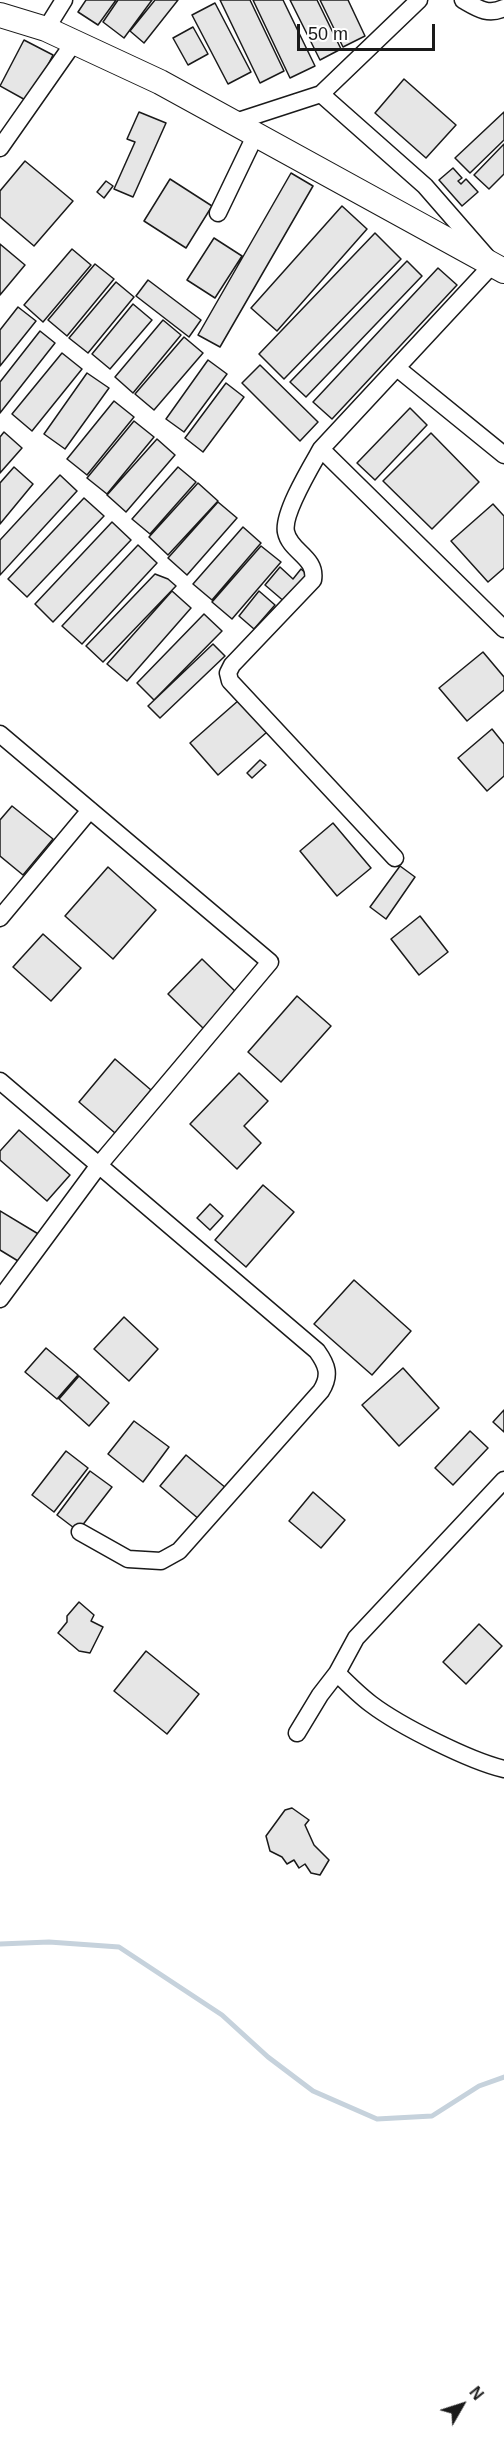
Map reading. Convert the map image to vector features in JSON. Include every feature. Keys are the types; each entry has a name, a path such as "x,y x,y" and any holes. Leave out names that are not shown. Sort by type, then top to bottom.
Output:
{"main road":[{"path":"0,15 46,29 75,41 160,82 499,268"}],"street":[{"path":"46,29 64,0"},
{"path":"235,122 321,94 419,0"},
{"path":"463,0 486,12 504,9"},
{"path":"0,148 75,41"},
{"path":"321,94 425,186 499,268 397,368 321,449 300,485 286,530 291,542 312,565 313,580 232,665 228,673 230,681 395,858"},
{"path":"218,213 256,134"},
{"path":"397,368 504,455"},
{"path":"321,449 504,629"},
{"path":"0,734 270,962 99,1166 0,1299"},
{"path":"0,918 90,810"},
{"path":"0,1081 317,1351 326,1364 327,1376 321,1391 179,1551 161,1561 128,1559 80,1532"},
{"path":"297,1733 320,1695 337,1673 356,1638 504,1480"},
{"path":"337,1673 371,1704 404,1724 448,1746 504,1768"}],"building":[{"path":"86,0 116,0 98,25 78,12"},
{"path":"118,0 152,0 124,38 103,22"},
{"path":"155,0 178,0 144,43 130,31"},
{"path":"220,0 250,0 284,71 260,83"},
{"path":"253,0 283,0 315,66 290,78"},
{"path":"290,0 317,0 341,49 320,60"},
{"path":"320,0 348,0 365,36 343,47"},
{"path":"215,3 251,72 228,84 192,15"},
{"path":"193,27 208,54 188,65 173,38"},
{"path":"24,40 53,55 29,102 0,86"},
{"path":"404,79 456,125 426,158 375,113"},
{"path":"139,112 166,123 133,197 114,189 135,142 127,139"},
{"path":"504,112 504,140 470,173 455,158"},
{"path":"504,144 504,174 489,189 474,175"},
{"path":"25,161 73,201 34,246 0,217 0,191"},
{"path":"453,168 462,178 458,181 461,184 466,179 478,192 462,206 439,180"},
{"path":"291,173 313,186 220,347 198,335"},
{"path":"170,179 212,206 186,248 144,221"},
{"path":"106,181 113,186 104,198 97,192"},
{"path":"342,206 367,229 277,331 251,308"},
{"path":"375,233 401,259 284,379 259,354"},
{"path":"214,238 242,256 215,298 187,280"},
{"path":"0,244 25,265 0,295"},
{"path":"72,249 91,265 43,322 24,305"},
{"path":"407,261 422,276 306,397 290,382"},
{"path":"95,264 114,279 67,336 48,320"},
{"path":"438,268 457,285 332,419 313,402"},
{"path":"148,280 201,320 189,337 136,296"},
{"path":"116,282 134,297 88,353 69,338"},
{"path":"133,304 152,320 110,369 92,354"},
{"path":"18,307 36,321 0,366 0,330"},
{"path":"163,320 181,335 133,393 115,377"},
{"path":"40,331 55,343 0,413 0,382"},
{"path":"184,337 203,353 154,410 135,394"},
{"path":"62,353 82,369 32,431 12,414"},
{"path":"208,360 227,374 184,432 166,419"},
{"path":"260,365 318,422 300,441 242,383"},
{"path":"87,373 109,388 65,449 44,434"},
{"path":"226,383 244,397 203,452 185,438"},
{"path":"114,401 134,417 87,475 67,459"},
{"path":"410,408 427,425 375,480 357,463"},
{"path":"134,421 154,437 107,494 87,478"},
{"path":"4,432 22,448 0,473 0,437"},
{"path":"431,433 479,482 432,529 383,481"},
{"path":"157,439 175,455 126,512 107,495"},
{"path":"14,467 33,484 0,524 0,483"},
{"path":"178,467 196,482 150,534 132,519"},
{"path":"60,475 77,491 0,575 0,540"},
{"path":"198,483 218,501 168,555 149,537"},
{"path":"84,498 104,516 27,597 8,579"},
{"path":"218,502 237,518 187,575 168,558"},
{"path":"493,504 504,516 504,568 488,582 451,541"},
{"path":"112,522 131,540 53,622 35,604"},
{"path":"243,527 261,543 212,600 193,584"},
{"path":"138,545 157,563 82,644 62,626"},
{"path":"261,546 281,562 232,619 212,602"},
{"path":"280,567 293,579 301,569 309,576 286,603 265,585"},
{"path":"155,574 168,579 176,586 103,662 86,646"},
{"path":"172,591 191,608 127,681 107,664"},
{"path":"259,591 275,605 254,629 239,616"},
{"path":"204,614 222,631 154,700 137,683"},
{"path":"213,644 225,656 160,718 148,706"},
{"path":"483,652 504,677 504,690 467,721 439,688"},
{"path":"239,700 267,732 218,775 190,743"},
{"path":"492,729 504,744 504,776 487,791 458,758"},
{"path":"260,760 266,765 252,778 247,773"},
{"path":"12,806 53,839 23,875 0,856 0,820"},
{"path":"333,823 371,868 337,896 300,851"},
{"path":"400,866 415,877 386,919 370,907"},
{"path":"108,867 156,910 113,959 65,916"},
{"path":"420,916 448,952 419,975 391,939"},
{"path":"43,934 81,968 51,1001 13,967"},
{"path":"202,959 239,995 205,1030 168,994"},
{"path":"297,996 331,1026 281,1082 248,1052"},
{"path":"115,1059 151,1090 115,1133 79,1102"},
{"path":"239,1073 268,1101 244,1126 261,1143 237,1169 190,1124"},
{"path":"19,1130 70,1175 47,1201 0,1160 0,1151"},
{"path":"263,1185 294,1212 246,1267 215,1240"},
{"path":"210,1204 223,1216 210,1230 197,1218"},
{"path":"0,1211 40,1235 23,1264 0,1250"},
{"path":"354,1280 411,1331 372,1375 314,1324"},
{"path":"124,1317 158,1349 129,1381 94,1349"},
{"path":"46,1348 78,1375 57,1399 25,1372"},
{"path":"403,1368 439,1408 399,1446 362,1405"},
{"path":"79,1376 109,1403 89,1426 59,1399"},
{"path":"504,1410 504,1432 493,1422"},
{"path":"134,1421 169,1447 143,1482 108,1454"},
{"path":"470,1431 488,1448 453,1485 435,1468"},
{"path":"66,1451 88,1468 54,1512 32,1495"},
{"path":"186,1455 226,1488 200,1520 160,1486"},
{"path":"90,1471 112,1487 78,1531 57,1515"},
{"path":"313,1492 345,1520 321,1548 289,1521"},
{"path":"79,1602 94,1615 91,1621 103,1627 90,1653 79,1651 58,1633 67,1622 67,1616"},
{"path":"479,1624 502,1646 466,1684 443,1662"},
{"path":"146,1651 199,1694 167,1734 114,1691"},
{"path":"292,1808 309,1820 305,1825 314,1845 329,1860 320,1875 311,1873 305,1864 299,1868 294,1860 287,1864 282,1857 270,1851 266,1836 285,1810"}],"waterway":[{"path":"0,1944 49,1942 119,1947 222,2015 268,2057 313,2091 377,2119 432,2116 479,2086 504,2077"}]}
